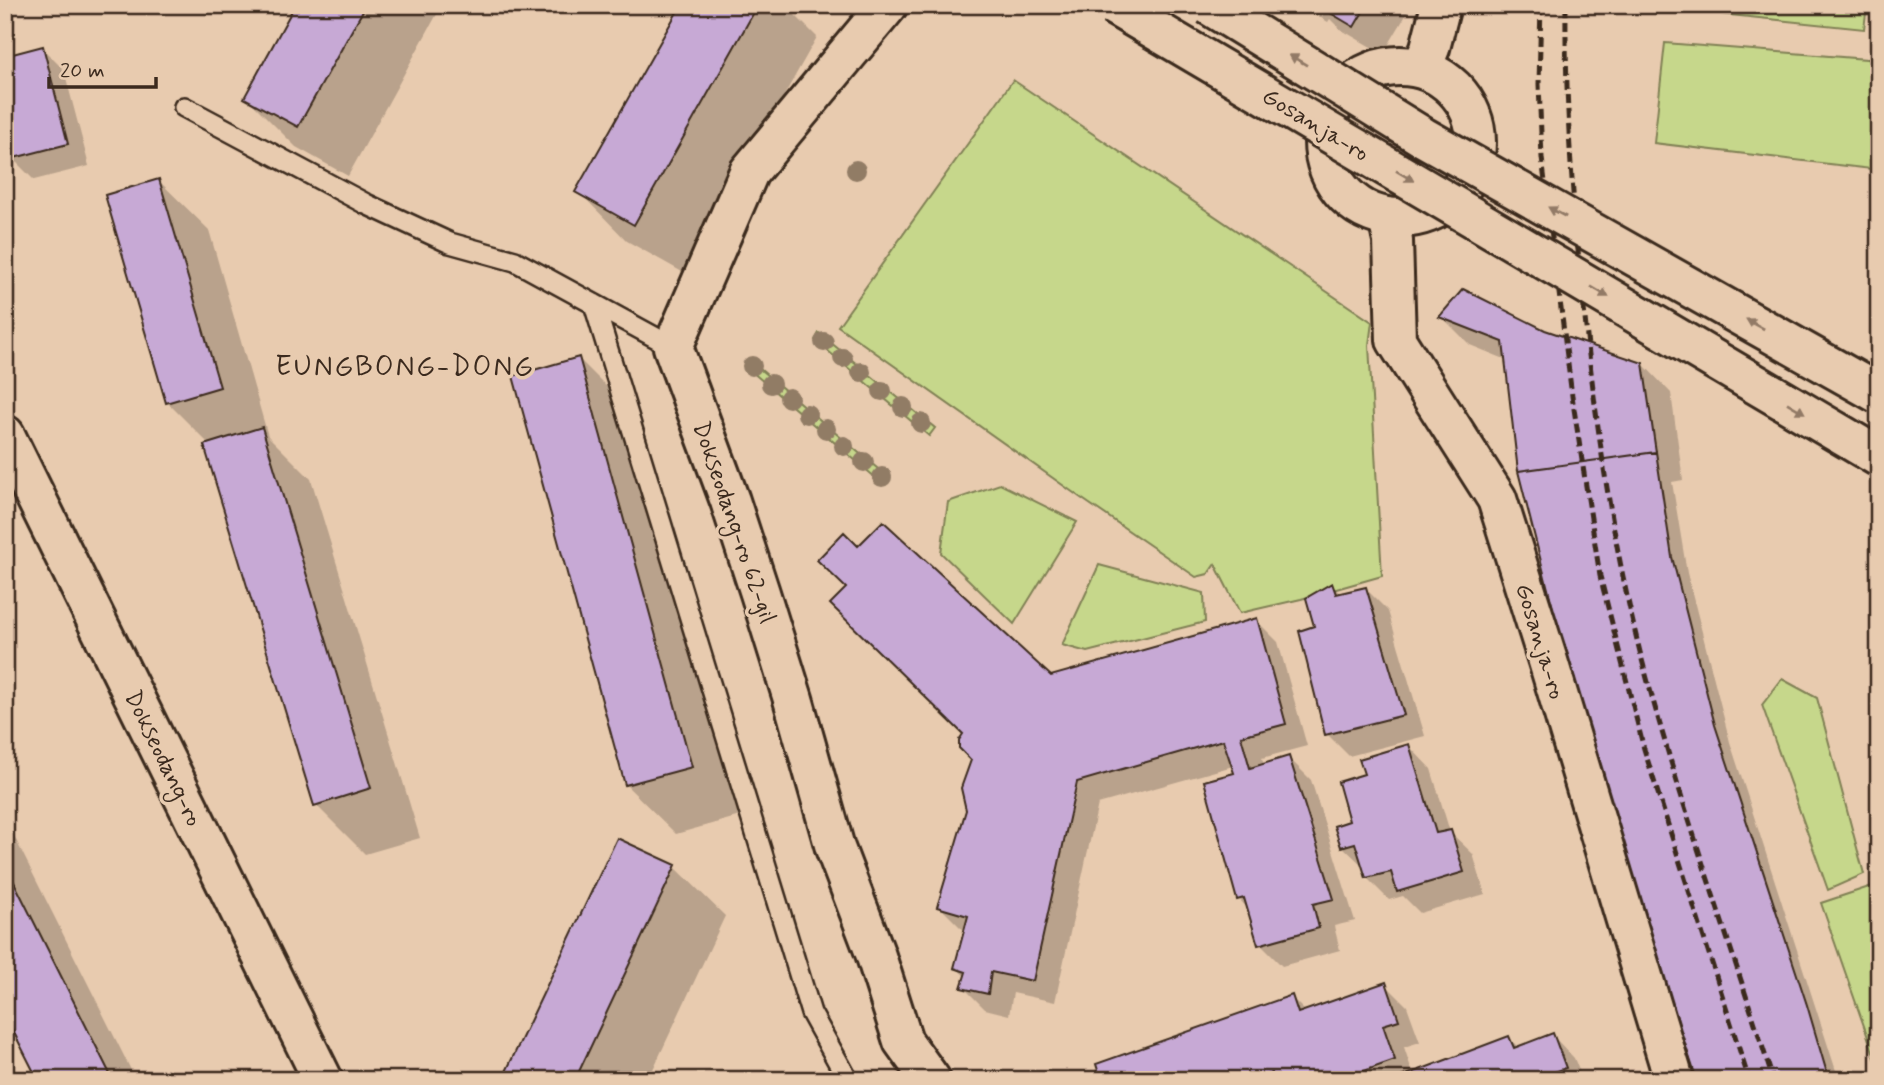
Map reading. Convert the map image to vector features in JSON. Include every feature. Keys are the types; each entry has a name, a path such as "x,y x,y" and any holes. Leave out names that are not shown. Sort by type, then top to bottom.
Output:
{"main road":[{"path":"673,347 749,172 888,5"},
{"name":"Gosanja-ro","path":"1113,5 1879,457"},
{"path":"1156,5 1330,112"},
{"name":"Gosanja-ro","path":"1209,5 1423,137 1879,394"},
{"path":"1422,68 1441,5"},
{"path":"1397,64 1422,68 1443,78 1461,94 1473,115 1478,141 1473,168 1460,191 1439,209 1414,217 1388,218 1363,209 1342,192 1328,170 1323,146 1326,122 1336,100 1352,81 1374,69 1397,64"},
{"name":"Gosanja-ro","path":"1388,218 1393,241 1396,340 1497,499 1674,1080"},
{"name":"Dokseodang-ro 62-gil","path":"673,347 730,501 793,699 835,848 875,953 903,1041 931,1080"},
{"name":"Dokseodang-ro","path":"5,435 323,1080"}],"lane":[{"path":"184,107 366,204 450,243 515,261 673,347"},
{"path":"594,304 811,1013 848,1080"}],"green space":[{"path":"1684,5 1867,5 1864,29 1683,10"},
{"path":"1665,43 1879,60 1879,91 1871,169 1654,143"},
{"path":"1013,80 1372,322 1369,345 1382,576 1240,613 1215,564 1208,574 1196,577 838,326"},
{"path":"819,333 935,428 929,436 815,340"},
{"path":"748,359 890,479 884,485 744,365"},
{"path":"1000,484 1077,522 1014,624 941,553 948,502"},
{"path":"1099,565 1204,593 1205,622 1087,652 1062,645"},
{"path":"1782,679 1817,698 1864,874 1828,890 1762,705"},
{"path":"1872,886 1879,905 1879,1069 1821,903"}],"building":[{"path":"295,5 366,5 298,127 244,98"},
{"path":"681,5 758,5 634,225 575,192"},
{"path":"1317,5 1367,5 1354,27"},
{"path":"43,46 68,144 10,159 5,140 5,56"},
{"path":"159,179 220,387 166,403 105,195"},
{"path":"1463,289 1545,330 1643,363 1656,452 1518,471 1503,342 1439,317"},
{"path":"579,357 692,767 625,785 513,376"},
{"path":"262,427 371,788 314,806 204,445"},
{"path":"1656,452 1672,557 1715,725 1829,1080 1697,1080 1596,778 1518,471"},
{"path":"883,521 1051,676 1257,618 1286,724 1241,736 1250,768 1289,756 1334,899 1313,904 1319,928 1258,945 1244,898 1237,900 1204,781 1234,773 1223,740 1077,782 1033,981 991,972 988,994 961,988 966,972 954,968 968,916 937,907 966,810 961,788 971,760 959,748 959,740 963,734 830,604 846,588 817,560 844,532 858,546"},
{"path":"1332,583 1336,594 1366,587 1404,715 1325,735 1299,631 1314,626 1306,598"},
{"path":"1409,744 1436,833 1451,830 1464,872 1397,892 1391,872 1366,878 1355,843 1341,847 1334,826 1349,821 1338,782 1364,774 1359,759"},
{"path":"617,838 676,865 575,1080 502,1080"},
{"path":"5,864 113,1080 38,1080 5,1015"},
{"path":"1386,982 1399,1020 1383,1025 1395,1060 1339,1080 1275,1080 1272,1073 1252,1080 1101,1080 1096,1064 1292,995 1298,1013"},
{"path":"1553,1033 1566,1068 1543,1076 1544,1080 1393,1080 1509,1036 1514,1048"}],"railway":[{"path":"1541,5 1539,84 1542,158 1572,396 1600,576 1644,749 1749,1080"},
{"path":"1566,5 1568,119 1580,271 1600,439 1621,567 1640,652 1670,759 1773,1080"}],"district":[{"name":"EUNGBONG-DONG","path":"405,365"}]}
